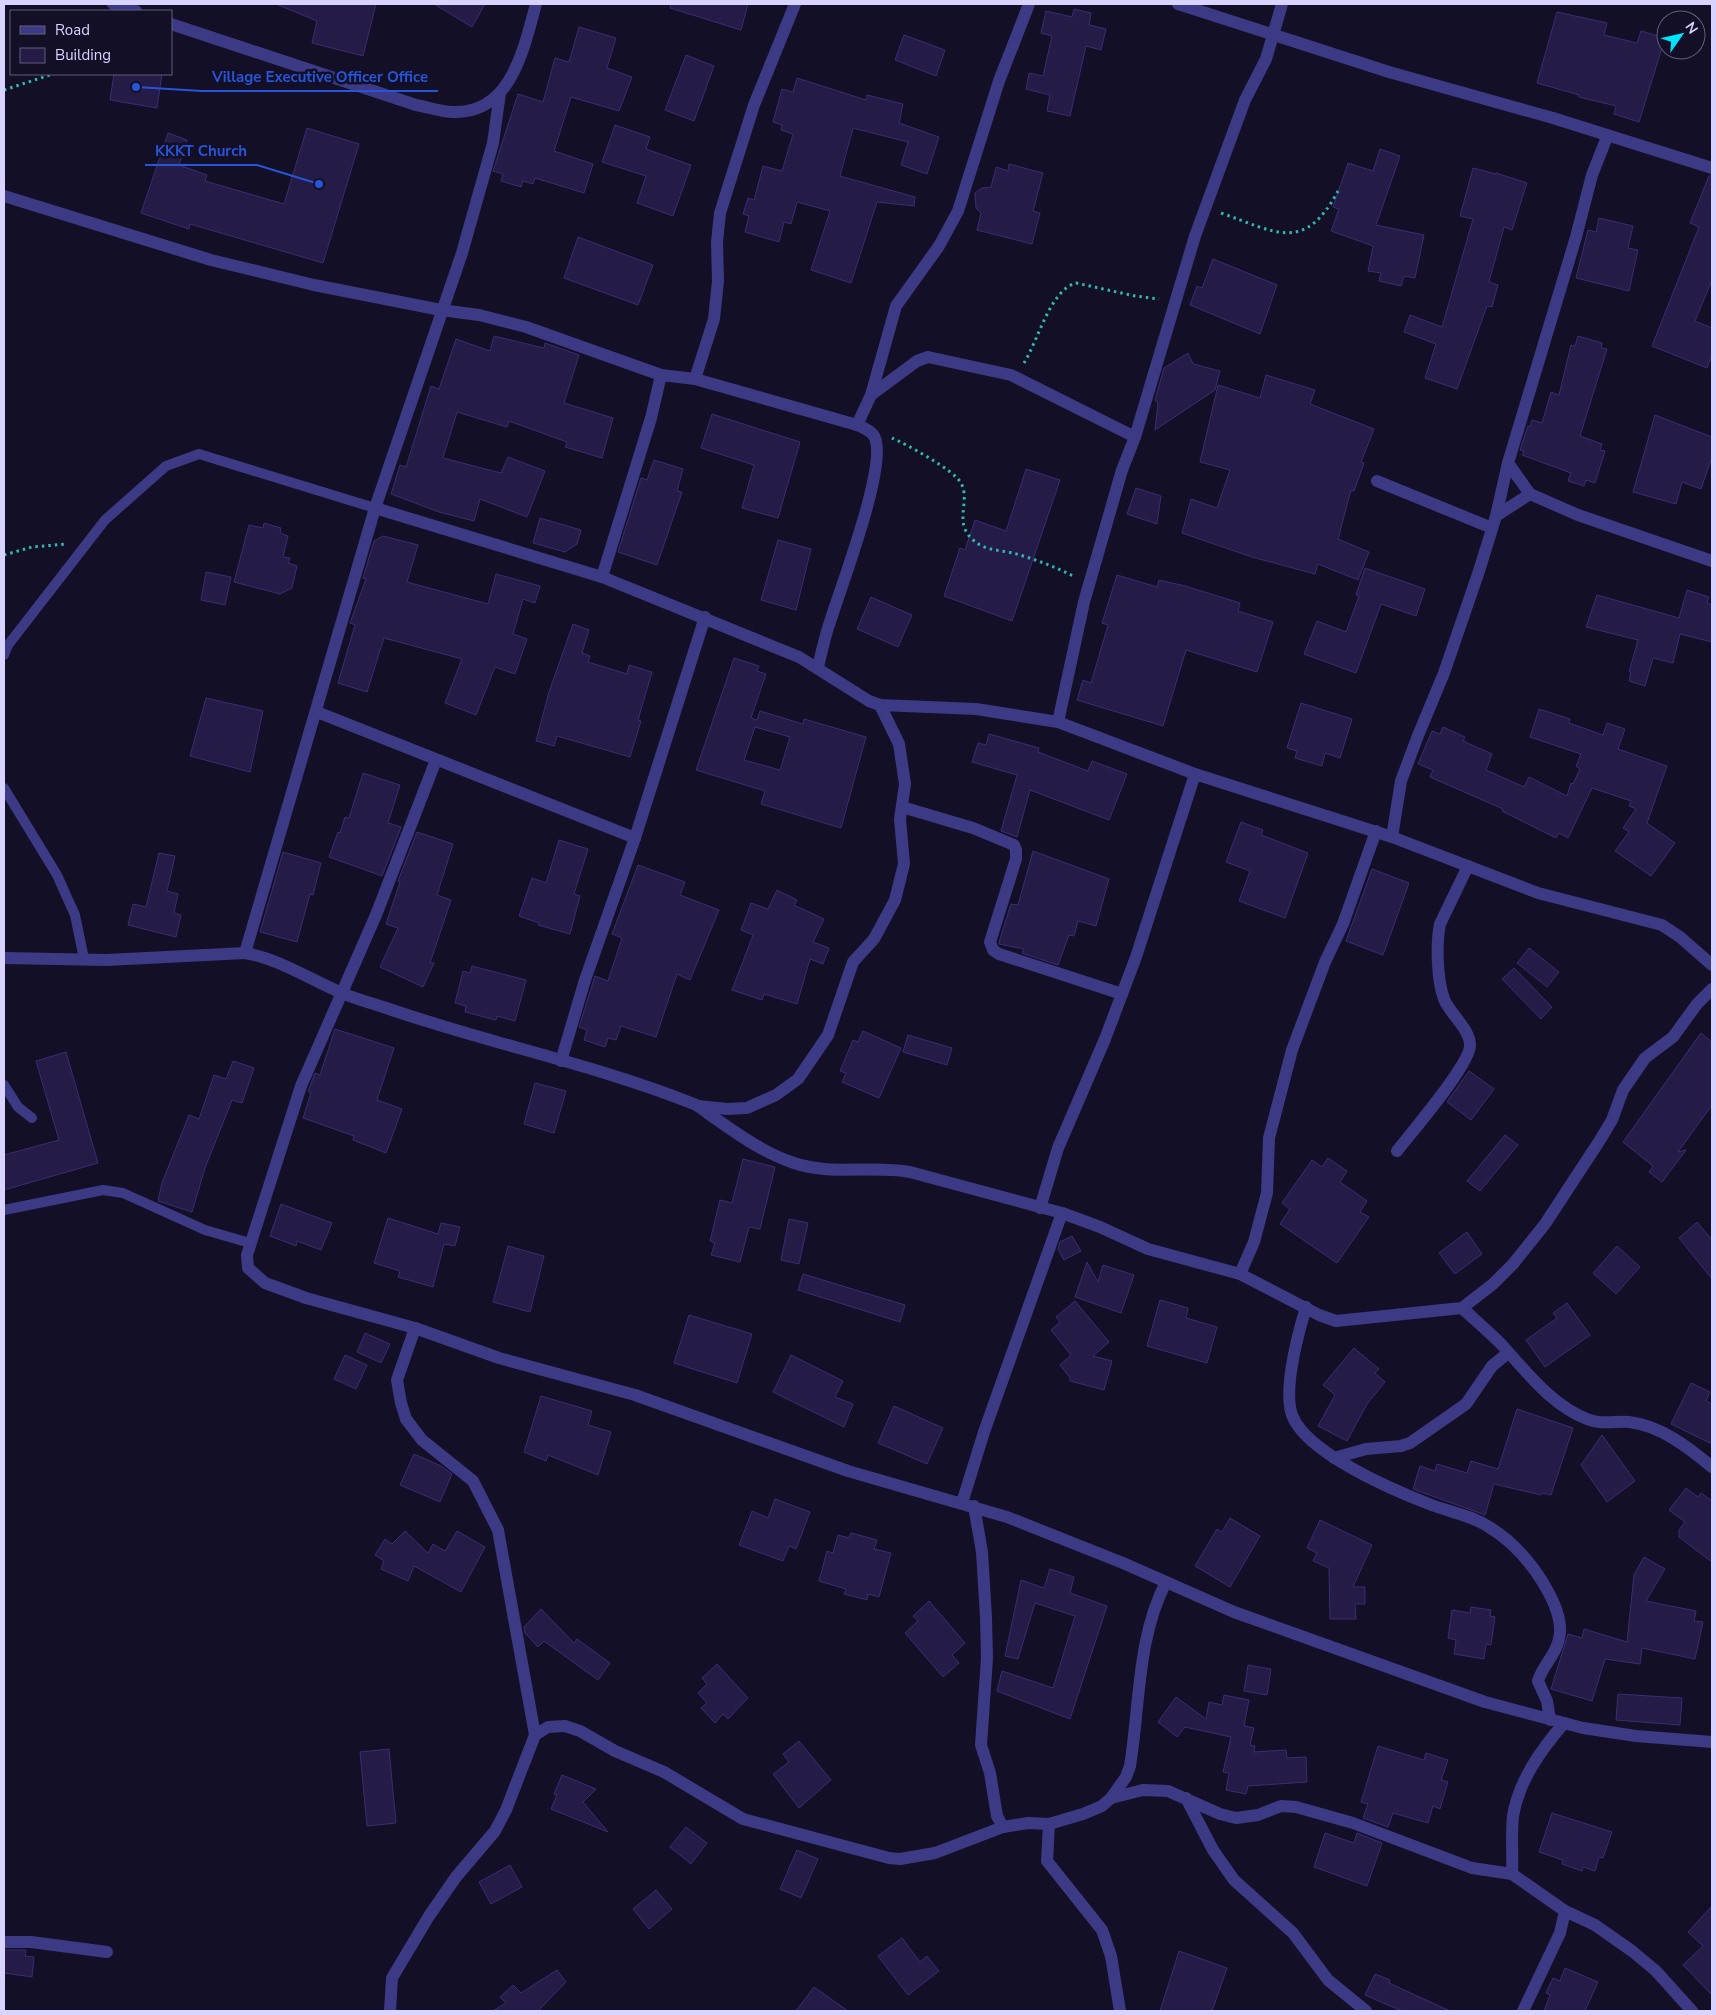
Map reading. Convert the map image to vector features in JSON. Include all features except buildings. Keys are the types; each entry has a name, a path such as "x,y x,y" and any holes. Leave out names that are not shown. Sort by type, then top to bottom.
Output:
{"street":[{"path":"113,4 133,10"},
{"path":"172,24 416,105 453,112 477,109 500,93 513,76 519,62 536,4"},
{"path":"694,379 714,319 718,281 717,242 720,213 754,105 795,4"},
{"path":"857,425 872,395 896,306 939,246 958,211 999,81 1014,47 1029,4"},
{"path":"1178,4 1272,32 1389,72 1553,118 1607,137 1712,168"},
{"path":"1058,722 1088,589 1122,470 1135,436 1176,296 1244,100 1266,59 1272,32 1282,4"},
{"path":"244,953 317,712 375,508 462,253 493,143 500,93"},
{"path":"1392,837 1401,781 1444,673 1494,522 1508,463 1582,220 1592,175 1607,137"},
{"path":"4,196 210,260 314,285 479,316 526,327 661,375 694,379 857,425 872,434 875,439 876,456 868,502 849,569 830,620 818,667"},
{"path":"872,395 917,361 928,356 1015,377 1135,436"},
{"path":"602,577 651,418 661,375"},
{"path":"1508,463 1530,494 1586,518 1712,561"},
{"path":"1377,481 1494,522"},
{"path":"1494,522 1530,494"},
{"path":"375,508 602,577 799,657 818,667 863,698 880,705 976,708 1058,722 1195,774 1376,831 1538,892 1662,925 1680,937 1712,965"},
{"path":"561,1060 585,980 635,838 704,617"},
{"path":"4,958 84,960 244,953 278,962 343,993 442,1026 581,1065 696,1105 727,1109 747,1108 776,1095 798,1079 818,1052 834,1019 853,962 874,939 895,900 904,864 900,819 905,784 903,763 894,733 880,705"},
{"path":"317,712 635,838"},
{"path":"436,760 376,916 301,1086 250,1243 246,1262 248,1268 265,1283 331,1305 415,1328 499,1358 635,1395 848,1472 926,1495 968,1504 1105,1555 1234,1612 1485,1702 1550,1720 1636,1736 1712,1742"},
{"path":"1040,1208 1058,1148 1105,1039 1122,994 1157,895 1195,774"},
{"path":"902,807 973,828 1014,845 1016,859 990,942 993,950 999,954 1122,994"},
{"path":"1240,1274 1254,1242 1267,1193 1269,1138 1292,1050 1325,962 1343,924 1376,831"},
{"path":"1397,1151 1456,1075 1470,1049 1467,1036 1444,999 1439,967 1438,933 1440,924 1468,866"},
{"path":"696,1105 747,1140 771,1154 796,1164 833,1171 886,1168 910,1172 1062,1213 1100,1227 1148,1249 1240,1274 1306,1308 1336,1321 1462,1308 1493,1284 1513,1264 1545,1224 1604,1134 1612,1120 1623,1090 1645,1058 1673,1037 1697,1004 1712,988"},
{"path":"1003,1827 997,1816 990,1773 982,1744 987,1658 986,1617 982,1552 968,1504 984,1432 1062,1213"},
{"path":"1306,1308 1296,1344 1290,1396 1291,1413 1298,1426 1334,1458 1430,1505 1488,1526 1511,1543 1528,1561 1549,1592 1558,1618 1560,1633 1556,1646 1551,1661 1538,1681 1547,1701 1550,1720"},
{"path":"1462,1308 1508,1353 1536,1384 1574,1412 1587,1419 1602,1423 1628,1422 1655,1429 1712,1467"},
{"path":"390,2011 392,1978 456,1877 495,1832 506,1810 535,1735 498,1530 472,1481 422,1440 406,1419 401,1403 398,1380 415,1328"},
{"path":"1334,1458 1358,1450 1401,1446 1410,1443 1466,1404 1492,1366 1508,1353"},
{"path":"535,1735 548,1727 572,1728 615,1751 664,1772 743,1819 764,1826 845,1845 877,1856 900,1859 935,1854 1003,1827 1028,1823 1049,1824 1083,1814 1102,1806 1111,1798 1126,1777 1130,1766 1145,1651 1155,1605 1166,1582"},
{"path":"1512,1874 1513,1816 1522,1784 1544,1747 1564,1723"},
{"path":"1111,1798 1143,1790 1160,1790 1186,1798 1220,1814 1236,1818 1258,1815 1281,1806 1316,1811 1472,1868 1512,1874 1565,1911 1595,1925 1632,1951 1656,1971 1692,2011"},
{"path":"1186,1798 1213,1850 1234,1880 1293,1933 1328,1980 1366,2011"},
{"path":"1049,1824 1047,1861 1102,1930 1111,1956 1120,2011"},
{"path":"1523,2011 1560,1933 1565,1911"},
{"path":"4,1942 31,1942 107,1952"}],"lane":[{"path":"4,655 8,645 86,543 135,492 166,466 200,454 375,508"},
{"path":"4,788 57,875 75,915 84,960"},
{"path":"4,1085 18,1107 32,1118"},
{"path":"4,1210 103,1190 123,1193 205,1230 250,1243"}],"path":[{"path":"4,90 50,75"},
{"path":"1205,209 1287,234 1295,234 1302,232 1323,214 1338,191"},
{"path":"1015,377 1028,356 1053,301 1070,285 1084,284 1151,299 1167,299 1176,296"},
{"path":"872,434 900,441 956,476 962,485 964,494 963,526 980,544 1046,564 1073,576 1088,589"},
{"path":"4,555 32,547 86,543"}],"place":[{"name":"Village Executive Officer Office","path":"136,87"},
{"name":"KKKT Church","path":"319,184"}]}
